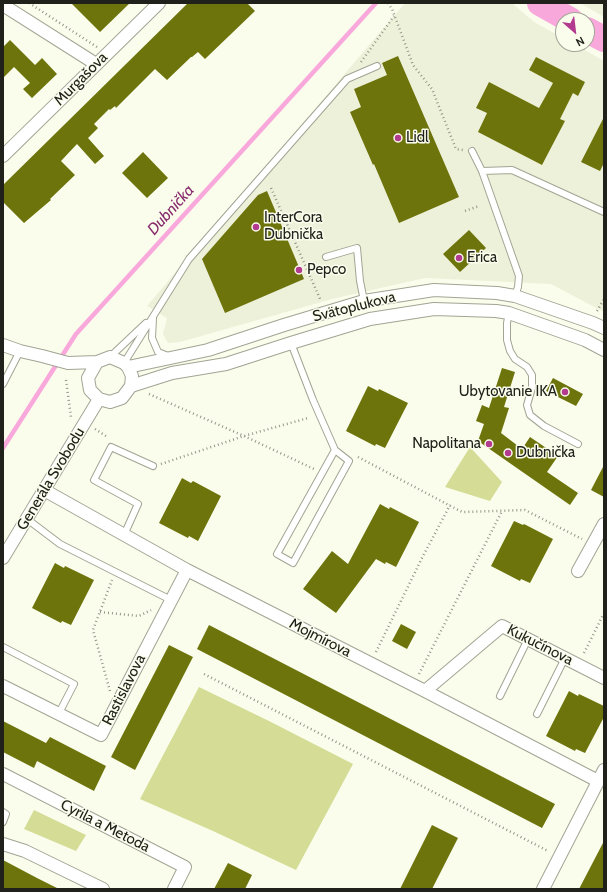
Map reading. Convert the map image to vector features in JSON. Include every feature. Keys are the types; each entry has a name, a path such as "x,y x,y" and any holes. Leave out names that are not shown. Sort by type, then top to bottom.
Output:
{"street":[{"name":"Murgašova","path":"3,156 159,3"},
{"path":"3,5 96,64"},
{"name":"Svätoplukova","path":"126,365 172,358 208,350 364,301 434,290 497,293 515,296 604,328"},
{"name":"Svätoplukova","path":"131,386 172,373 226,364 370,319 434,309 496,310 509,313 585,340 604,350"},
{"path":"3,345 20,351 68,363 96,362 110,357 126,365 132,376 131,386 122,398 110,402 99,399 90,390 88,378 96,362"},
{"path":"68,363 88,378"},
{"name":"Generála Svobodu","path":"3,558 99,399"},
{"name":"Mojmírova","path":"44,490 187,570 414,685 598,781"},
{"path":"578,571 604,524"},
{"name":"Rastislavova","path":"3,686 58,715 101,735 187,570"},
{"name":"Kukučínova","path":"425,691 502,626 604,678"},
{"path":"543,889 604,770"},
{"name":"Cyrila a Metoda","path":"3,774 185,867 174,889"},
{"path":"3,844 25,851 103,889"}],"lane":[{"path":"126,365 153,316 189,259 347,79 377,66"},
{"path":"472,151 482,171 519,276 515,296"},
{"path":"482,171 512,170 604,212"},
{"path":"326,257 358,248 360,281 364,301"},
{"path":"509,313 507,323 507,340 510,350 515,359 527,367 532,375 532,388 527,404 530,415 544,426 578,444"},
{"path":"110,357 153,316"},
{"path":"153,316 152,338 158,352 172,358"},
{"path":"291,343 313,400 335,450 349,461 293,563 277,554 335,450"},
{"path":"3,384 20,351"},
{"path":"124,535 138,504 94,480 111,447 153,466"},
{"path":"27,519 60,544 171,600"},
{"path":"500,696 528,639"},
{"path":"3,647 74,684 58,715"},
{"path":"537,714 565,658"},
{"path":"3,812 6,814 3,822"}],"path":[{"path":"28,3 99,48"},
{"path":"388,3 395,16 413,65 432,89 456,149 472,151"},
{"path":"349,78 395,16"},
{"path":"270,188 322,303"},
{"path":"465,211 479,206"},
{"path":"595,314 604,299"},
{"path":"66,380 71,417"},
{"path":"146,393 319,471"},
{"path":"153,466 244,436 308,418"},
{"path":"94,429 106,436"},
{"path":"335,450 360,458 462,512 525,510 593,544"},
{"path":"378,649 422,558 450,505"},
{"path":"414,685 502,511"},
{"path":"114,709 93,630 115,572"},
{"path":"100,612 139,616 152,610"},
{"path":"578,664 604,613"},
{"path":"204,674 560,857"}],"shaded area":[{"path":"405,3 512,3 534,22 555,34 555,52 588,52 604,61 604,312 551,284 425,278 332,299 180,342 168,343 163,334 167,318 147,306"},
{"path":"580,3 604,3 604,17"}],"green space":[{"path":"470,447 502,482 490,501 445,487"},
{"path":"199,687 353,764 296,870 140,799"},
{"path":"34,810 86,835 76,851 24,829"}],"building":[{"path":"71,3 130,3 100,32"},
{"path":"188,3 247,3 255,11 205,59 198,52 167,80 155,69 116,108 115,106 110,110 109,109 94,124 98,128 88,138 104,156 95,164 77,144 61,161 75,175 50,199 51,200 24,223 3,202 3,185"},
{"path":"10,40 35,65 42,58 57,74 32,98 23,89 30,83 14,67 3,78 3,47"},
{"name":"Lidl","path":"398,56 459,197 399,223 350,112 361,107 354,89 387,75 382,63"},
{"path":"536,57 585,82 578,96 573,93 560,119 565,121 542,165 478,132 487,113 476,108 489,82 539,108 553,83 529,70"},
{"path":"604,117 604,163 600,171 581,162"},
{"path":"143,152 168,178 147,198 122,173"},
{"name":"InterCora Dubnička","path":"267,191 304,279 225,313 202,259 258,195"},
{"path":"469,230 486,248 460,272 443,254"},
{"path":"502,368 515,372 504,407 509,408 501,433 522,449 530,437 558,456 547,472 578,493 570,505 478,441 484,424 476,421 482,405 489,408"},
{"name":"Ubytovanie IKA","path":"553,378 583,394 576,406 546,391"},
{"path":"368,386 378,391 379,389 408,403 385,448 376,444 375,446 346,431"},
{"path":"604,465 604,497 591,490"},
{"path":"182,478 191,483 193,481 221,496 198,541 189,536 188,538 159,523"},
{"path":"380,504 389,509 390,507 419,522 396,567 386,562 385,564 376,559 336,613 303,589 332,551 348,564"},
{"path":"514,521 523,525 524,524 553,539 530,583 521,579 520,581 491,566"},
{"path":"55,563 64,568 65,566 94,580 71,625 62,621 61,623 32,608"},
{"path":"401,624 416,632 407,649 392,641"},
{"path":"209,625 555,804 542,828 197,649"},
{"path":"169,645 193,657 135,770 111,757"},
{"path":"569,691 604,706 604,717 585,753 576,749 575,751 546,736"},
{"path":"3,721 46,743 50,737 106,766 94,791 37,761 34,768 3,752"},
{"path":"432,825 458,838 432,889 400,889"},
{"path":"604,841 604,889 579,889"},
{"path":"3,860 37,878 59,889 3,889"},
{"path":"228,863 252,875 245,889 214,889"}],"waterway":[{"name":"Dubnička","path":"3,448 76,334 376,3"},
{"path":"540,3 556,12"},
{"path":"595,34 604,39"}],"place":[{"name":"Lidl","path":"398,138"},
{"name":"InterCora Dubnička","path":"256,227"},
{"name":"Erica","path":"459,258"},
{"name":"Pepco","path":"299,270"},
{"name":"Ubytovanie IKA","path":"565,392"},
{"name":"Napolitana","path":"489,444"},
{"name":"Dubnička","path":"508,453"}]}
